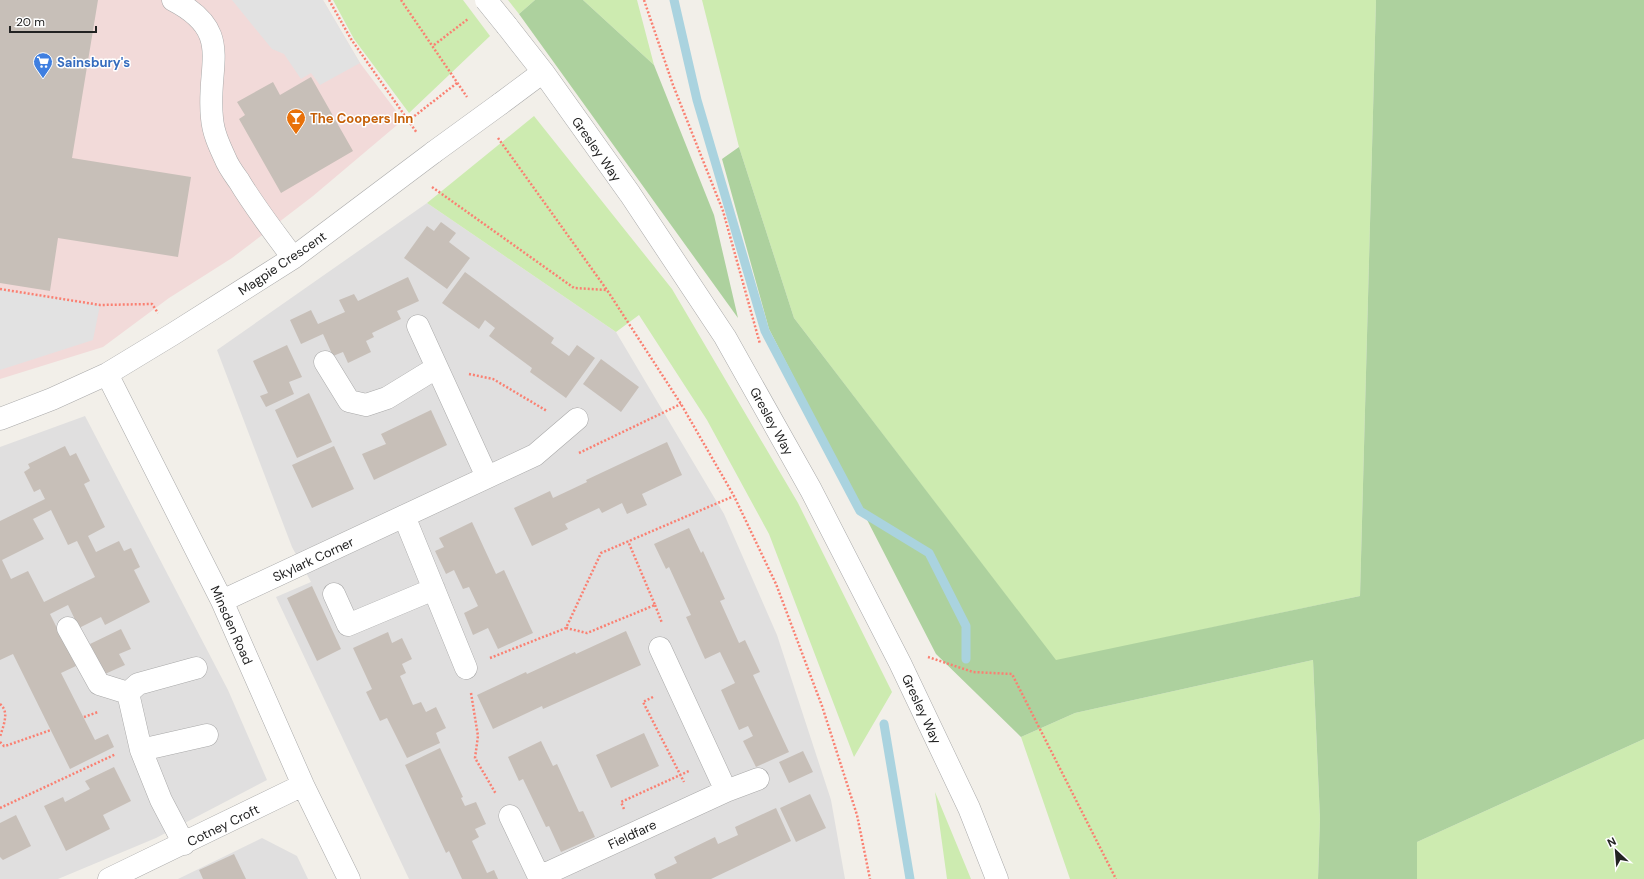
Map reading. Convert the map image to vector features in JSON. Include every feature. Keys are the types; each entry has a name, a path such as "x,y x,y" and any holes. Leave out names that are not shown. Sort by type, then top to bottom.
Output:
{"street":[{"path":"173,0 190,10 202,20 214,45 214,71 211,98 212,119 226,161 247,194 293,258"},
{"name":"Gresley Way","path":"486,0 542,72 630,194 725,337 811,490 900,663 969,808 997,879"},
{"name":"Magpie Crescent","path":"0,419 52,399 107,374 174,334 293,258 542,72"},
{"path":"418,326 487,477"},
{"path":"325,362 349,401 366,405 387,398 436,368"},
{"name":"Minsden Road","path":"107,374 222,602 303,785 349,879"},
{"name":"Skylark Corner","path":"222,602 535,455 571,424"},
{"path":"404,516 466,668"},
{"path":"334,594 348,625 386,611 434,589"},
{"path":"68,628 99,684 128,693"},
{"path":"660,648 726,791"},
{"path":"128,693 138,684 196,668"},
{"path":"128,693 141,750 161,800 184,844"},
{"path":"141,750 207,735"},
{"name":"Fieldfare","path":"510,816 539,878 695,805 758,779"},
{"name":"Cotney Croft","path":"109,879 146,871 184,844 303,785"}],"path":[{"path":"329,0 351,39 408,121 434,152"},
{"path":"401,0 434,45 457,83 471,101"},
{"path":"644,0 673,85 723,210 761,347"},
{"path":"434,45 470,18"},
{"path":"408,121 457,83"},
{"path":"493,132 607,290 682,404 734,496 776,584 822,706 857,815 870,879"},
{"path":"413,168 434,189 574,288 607,290"},
{"path":"0,289 100,305 152,304 174,334"},
{"path":"436,368 493,379 571,424"},
{"path":"577,454 682,404"},
{"path":"566,628 601,553 734,496"},
{"path":"510,816 475,758 478,736 466,668 566,628 587,632 655,604 628,541"},
{"path":"925,652 928,658 973,672 1012,674 1116,879"},
{"path":"677,685 643,702 695,805"},
{"path":"0,704 4,708 5,716 0,737"},
{"path":"0,742 4,746 51,730"},
{"path":"0,808 112,755 141,750"},
{"path":"634,833 621,802 680,774 712,761"}],"shaded area":[{"path":"0,0 323,0 360,63 403,120 313,196 232,258 169,298 103,347 0,379"},
{"path":"232,0 323,0 360,63 320,85 311,73 301,79 284,54 272,49"},
{"path":"427,203 616,332 724,514 777,635 831,800 845,879 409,879 276,597 311,582 292,547 217,350"},
{"path":"0,289 100,305 93,340 0,370"},
{"path":"85,416 228,690 267,780 156,838 58,879 0,879 0,447"},
{"path":"262,838 297,856 308,879 178,879"}],"green space":[{"path":"333,0 463,0 490,36 409,113 354,39"},
{"path":"508,0 535,0 519,14"},
{"path":"535,0 583,0 654,65 714,215 738,318 519,14"},
{"path":"583,0 637,0 654,65"},
{"path":"702,0 1376,0 1360,596 1056,661 794,318 739,147"},
{"path":"1376,0 1644,0 1644,739 1417,842 1417,879 1318,879 1320,819 1313,660 1075,713 1021,737 936,654 769,329 722,159 739,147 794,318 1056,660 1360,596"},
{"path":"534,116 672,289 798,503 892,692 854,757 769,534 707,420 639,315 616,332 427,203"},
{"path":"1313,660 1320,819 1318,879 1070,879 1021,737 1075,713"},
{"path":"1644,739 1644,879 1417,879 1417,842"},
{"path":"935,792 971,879 947,879"}],"building":[{"name":"Sainsbury's","path":"0,0 98,0 72,158 191,177 178,257 58,238 50,291 0,283"},
{"name":"The Coopers Inn","path":"311,77 353,151 281,193 239,119 245,115 237,102 273,82 280,95"},
{"path":"441,222 456,233 449,242 470,258 447,289 404,258 427,226 434,231"},
{"path":"465,272 554,338 551,343 569,356 577,345 595,358 566,398 530,372 532,368 489,336 495,328 485,320 479,329 442,303"},
{"path":"408,277 419,301 397,311 401,319 372,333 374,337 366,341 371,352 348,363 343,352 333,356 323,334 301,344 290,320 311,310 318,324 345,312 339,300 354,294 358,301"},
{"path":"287,345 302,377 289,382 294,394 266,407 260,396 268,393 253,361"},
{"path":"601,359 639,387 621,412 583,384"},
{"path":"309,393 332,442 297,458 275,410"},
{"path":"431,410 447,445 374,480 362,454 386,444 381,434"},
{"path":"667,442 682,475 642,494 647,505 627,514 622,503 602,513 599,508 565,524 568,529 532,546 514,508 550,491 553,498 587,482 586,480"},
{"path":"65,446 70,456 76,453 90,481 84,484 105,527 88,536 96,552 119,541 124,551 131,548 140,567 134,570 150,602 105,625 101,617 79,628 68,605 50,614 76,666 61,673 95,740 108,734 114,747 70,769 13,654 0,660 0,521 45,499 40,489 34,492 24,472 30,468 28,464","holes":["51,510 68,545 77,541 95,577 44,602 28,571 11,579 2,560 44,539 33,519"]},
{"path":"334,446 354,489 312,508 292,465"},
{"path":"472,522 496,574 504,570 533,633 498,649 488,628 473,635 464,613 478,606 469,587 463,589 454,570 446,574 435,551 444,547 439,538"},
{"path":"689,528 701,553 703,551 725,599 720,601 739,643 745,640 760,672 753,675 789,752 756,767 743,741 753,736 748,726 739,730 721,690 735,683 720,652 705,659 686,617 691,615 669,567 666,569 654,544"},
{"path":"312,586 341,649 317,661 287,598"},
{"path":"121,629 131,649 119,654 125,665 105,674 90,644"},
{"path":"626,631 641,665 543,709 542,706 493,729 477,695 526,672 527,674 575,652 576,654"},
{"path":"388,632 392,643 402,638 412,659 402,664 406,673 400,676 413,705 421,702 426,712 436,707 446,728 436,733 440,743 407,758 387,718 380,721 366,692 372,689 353,648"},
{"path":"644,733 659,766 611,788 596,755"},
{"path":"541,741 553,766 557,764 579,812 583,811 595,837 561,852 549,826 546,827 523,779 519,781 508,757"},
{"path":"440,748 463,797 461,798 465,806 476,802 486,824 475,829 479,837 472,841 487,873 494,870 498,879 462,879 449,851 446,853 405,765"},
{"path":"803,751 813,772 789,783 779,762"},
{"path":"114,767 131,801 103,815 110,829 66,851 44,806 63,797 65,802 90,789 85,781"},
{"path":"810,794 826,828 796,842 780,808"},
{"path":"776,808 791,841 711,879 656,879 654,874 677,863 674,857 715,837 718,844 738,835 735,827"},
{"path":"16,815 31,846 3,860 0,857 0,823"},
{"path":"234,854 246,879 203,879 199,870"}],"waterway":[{"path":"674,0 697,100 765,331 860,511 929,553 966,626 966,659"},
{"path":"884,724 910,879"}],"place":[{"name":"Sainsbury's","path":"43,79"},
{"name":"The Coopers Inn","path":"296,135"}]}
